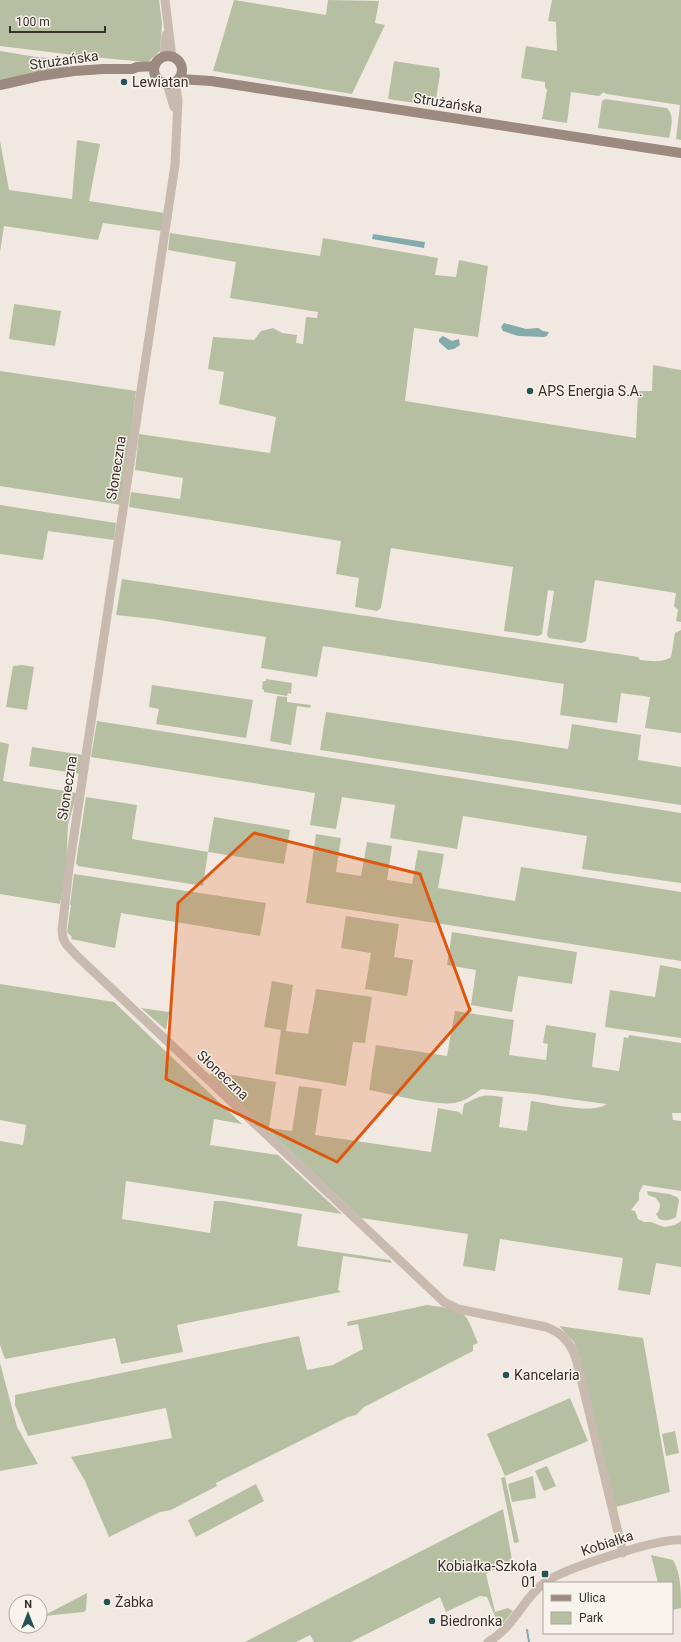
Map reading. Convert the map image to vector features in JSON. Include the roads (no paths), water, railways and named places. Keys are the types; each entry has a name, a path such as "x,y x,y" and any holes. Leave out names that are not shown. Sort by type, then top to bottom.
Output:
{"main road":[{"path":"168,57 179,62 176,78 159,81 155,70 160,59 168,57"},
{"name":"Strużańska","path":"0,85 40,76 74,71 132,69 138,72 155,70"},
{"name":"Strużańska","path":"176,78 210,81 681,153"}],"street":[{"path":"165,0 168,30 168,57"},
{"name":"Słoneczna","path":"176,78 174,173 69,868 62,923 63,938 77,956 440,1299 449,1306 464,1310 546,1327 558,1332 569,1343 578,1362 623,1553"},
{"name":"Kobiałka","path":"546,1582 562,1573 660,1541 681,1540"},
{"name":"Kobiałka","path":"488,1642 510,1625 530,1597 543,1584"}],"water":[{"path":"373,234 425,242 424,248 372,239"},
{"path":"504,323 526,329 538,328 549,332 547,336 544,337 518,336 503,331 501,327"},
{"path":"443,336 452,341 459,339 460,345 454,349 448,350 439,342 439,339"}],"waterway":[{"path":"527,1630 529,1642"}],"place":[{"name":"Lewiatan","path":"124,82"},
{"name":"APS Energia S.A.","path":"530,391"},
{"name":"Kancelaria","path":"506,1375"},
{"name":"Kobiałka-Szkoła 01","path":"545,1574"},
{"name":"Żabka","path":"107,1602"},
{"name":"Biedronka","path":"432,1621"}]}
